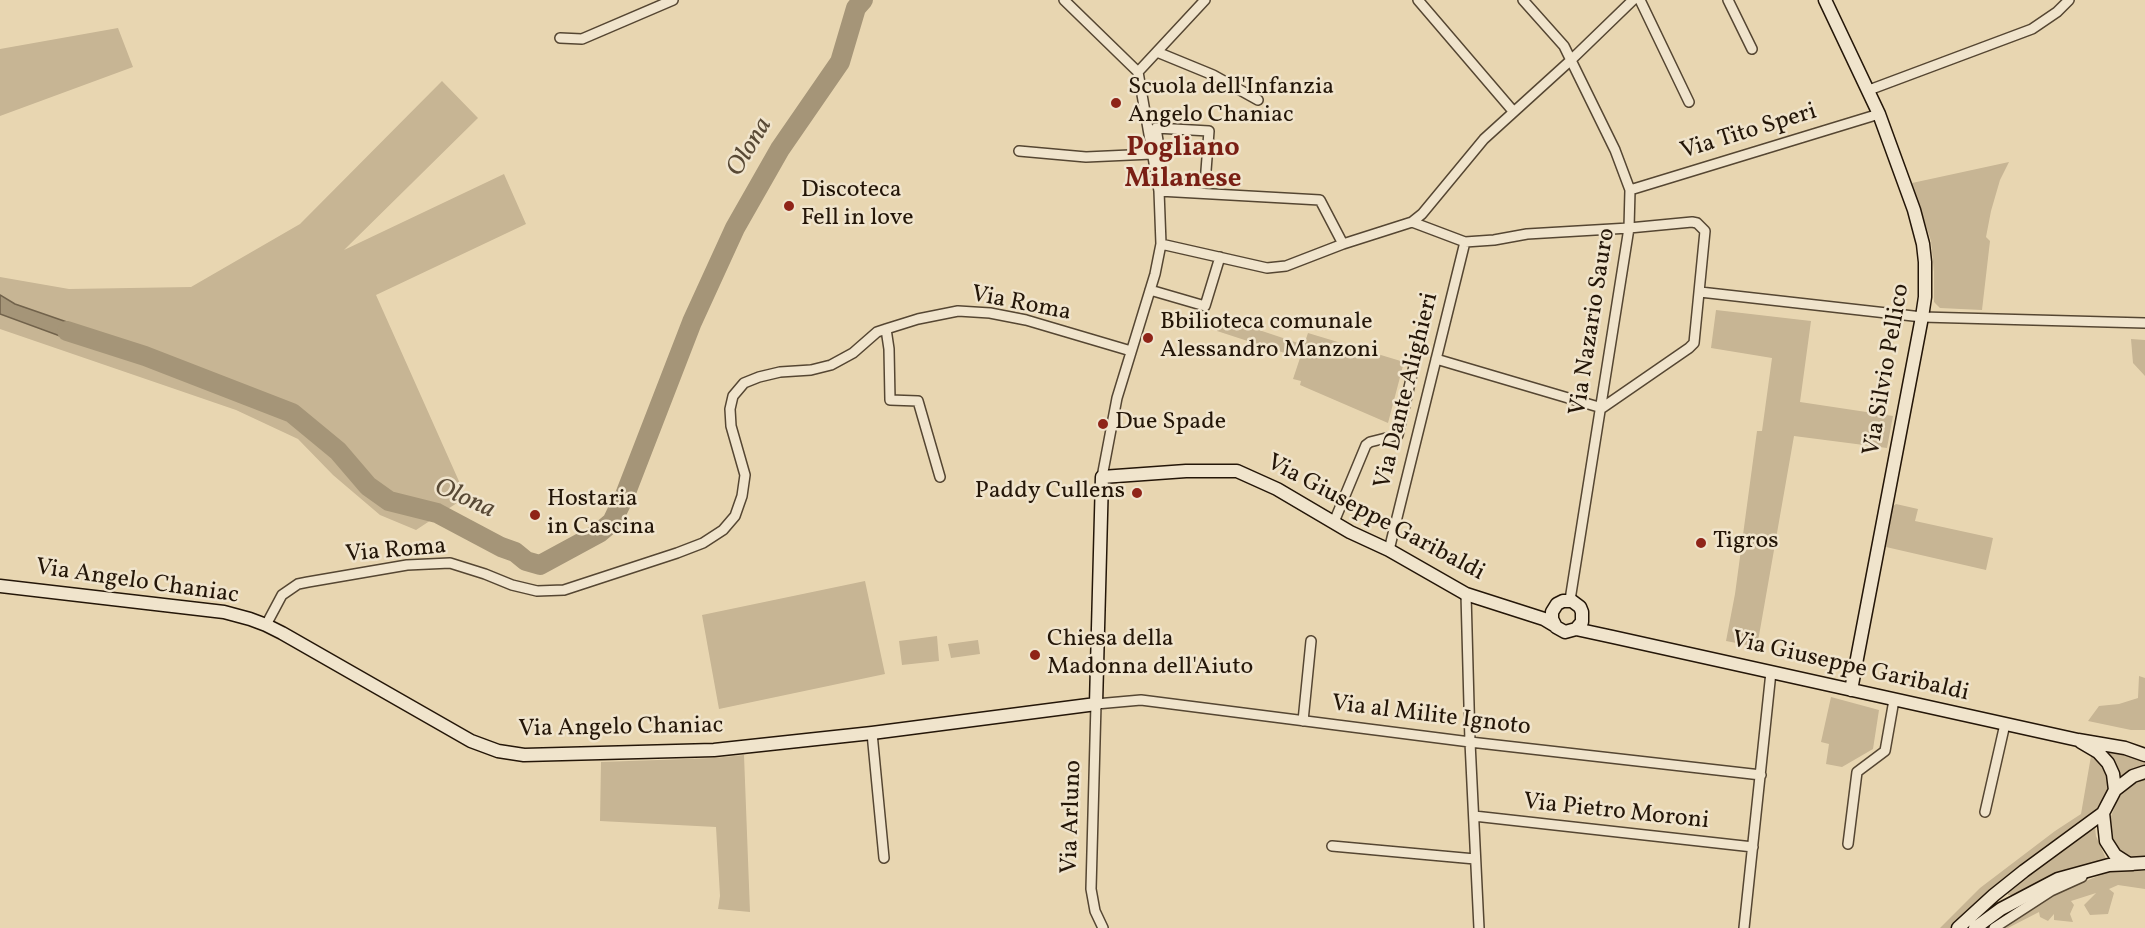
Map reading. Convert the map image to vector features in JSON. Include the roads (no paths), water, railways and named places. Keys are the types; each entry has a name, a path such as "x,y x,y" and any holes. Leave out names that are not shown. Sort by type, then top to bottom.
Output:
{"street":[{"path":"560,38 582,39 673,0"},
{"path":"1064,0 1138,72 1152,154 1162,188"},
{"path":"1138,72 1205,0"},
{"path":"1418,0 1513,111"},
{"name":"Via Nazario Sauro","path":"1524,0 1564,46 1615,150 1630,190 1629,228 1602,408 1565,601"},
{"path":"1161,244 1268,268 1286,266 1343,244 1412,222 1422,214 1484,140 1633,0"},
{"path":"1640,0 1689,102"},
{"path":"1728,0 1752,49"},
{"name":"Via Silvio Pellico","path":"1825,0 1869,90 1914,210 1923,244 1926,279 1922,317 1851,690"},
{"path":"1869,90 2032,29 2057,12 2069,0"},
{"path":"1157,52 1213,75 1257,100"},
{"name":"Via Tito Speri","path":"1630,190 1879,114"},
{"path":"1096,704 1102,477 1117,398 1150,290 1161,244 1162,188 1156,129 1209,130 1205,184 1162,188"},
{"path":"1019,151 1086,157 1152,154"},
{"path":"1162,188 1320,200 1343,244"},
{"path":"1412,222 1465,242 1527,234 1692,222 1702,226 1706,236 1695,339 1692,346 1602,408 1436,359"},
{"name":"Via Dante Alighieri","path":"1389,550 1465,242"},
{"path":"1150,290 1205,306 1220,257"},
{"path":"1700,292 1922,317 2145,323"},
{"name":"Via Roma","path":"266,625 282,595 298,584 308,582 406,565 450,562 512,585 537,591 564,590 703,543 723,530 735,516 742,496 745,475 731,426 730,409 733,396 744,383 780,372 811,370 831,365 853,353 877,332 886,329 918,319 958,311 990,313 1026,320 1131,351"},
{"path":"886,329 889,350 890,400 918,401 940,477"},
{"path":"1334,522 1366,445 1398,435 1417,353"},
{"name":"Via Giuseppe Garibaldi","path":"1102,477 1186,471 1238,471 1278,489 1350,532 1389,550 1466,594 1544,619 1565,632 1579,624 1613,637 2078,740 2126,748 2145,755"},
{"name":"Via Angelo Chaniac","path":"0,586 224,612 266,625 458,735 485,747 512,754 714,750 872,733 1096,704"},
{"path":"1466,594 1479,928"},
{"path":"1554,625 1551,617 1565,601 1580,607 1579,624"},
{"name":"Via Giuseppe Garibaldi","path":"1520,613 1544,612 1565,601"},
{"path":"1303,721 1311,641"},
{"path":"1744,928 1771,672"},
{"name":"Via al Milite Ignoto","path":"1096,704 1142,700 1470,742 1761,775"},
{"path":"1848,844 1857,772 1885,751 1894,700"},
{"name":"Via Arluno","path":"1096,704 1091,889 1095,911 1103,928"},
{"path":"1985,812 2005,724"},
{"path":"872,733 884,858"},
{"name":"Via Giuseppe Garibaldi","path":"2078,740 2098,752 2108,763 2113,774 2115,790"},
{"path":"1958,928 2024,871 2103,813 2115,790 2133,776 2145,772"},
{"path":"2103,813 2104,831 2109,849 2121,860 2141,864"},
{"name":"Via Pietro Moroni","path":"1474,816 1753,847"},
{"path":"1332,846 1475,859"},
{"path":"1975,928 2001,909 2058,879 2109,866 2141,864"},
{"path":"1994,928 2052,891 2109,866"}],"waterway":[{"name":"Olona","path":"67,331 145,356 292,413 338,451 368,486 389,501 437,513 515,552 526,561 540,565 599,533 612,522 625,495 692,322 735,228 780,149 840,62 856,8 863,0"}],"place":[{"name":"Scuola dell'Infanzia Angelo Chaniac","path":"1116,103"},
{"name":"Discoteca Fell in love","path":"789,206"},
{"name":"Bbilioteca comunale Alessandro Manzoni","path":"1148,338"},
{"name":"Due Spade","path":"1103,424"},
{"name":"Paddy Cullens","path":"1137,493"},
{"name":"Hostaria in Cascina","path":"535,515"},
{"name":"Tigros","path":"1701,543"},
{"name":"Chiesa della Madonna dell'Aiuto","path":"1035,655"}],"district":[{"name":"Pogliano Milanese","path":"1183,166"}]}
